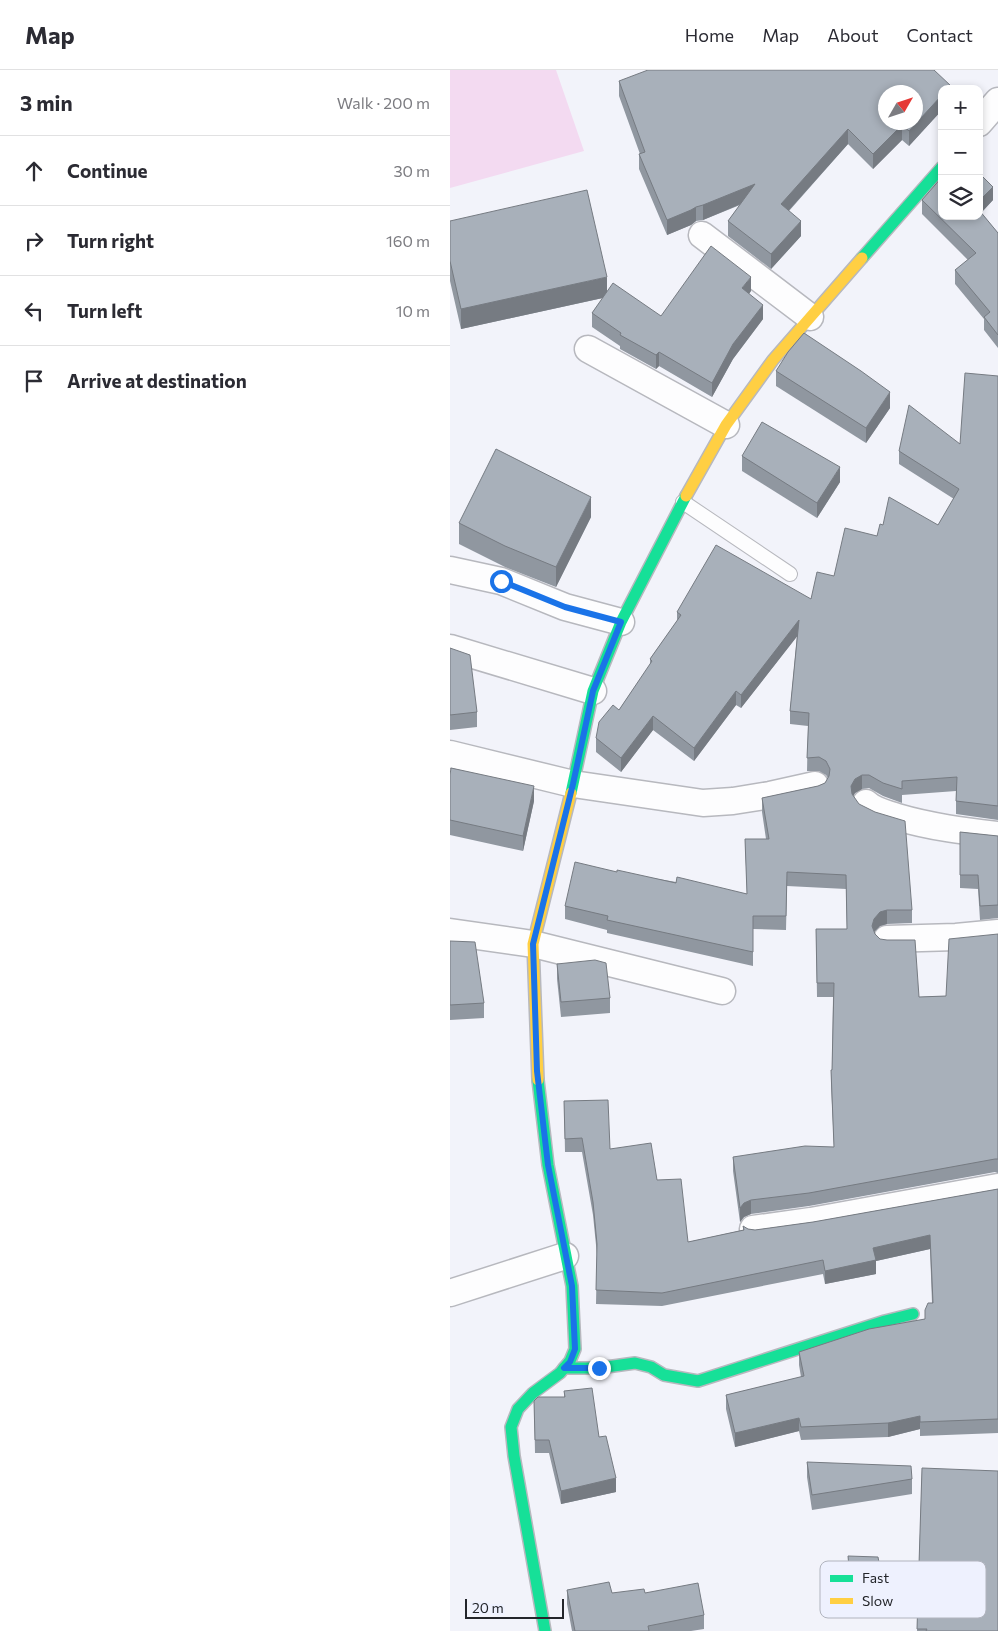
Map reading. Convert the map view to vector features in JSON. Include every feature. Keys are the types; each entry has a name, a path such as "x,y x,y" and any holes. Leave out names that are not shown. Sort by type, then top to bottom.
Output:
{"street":[{"path":"983,118 998,101"},
{"path":"546,1631 514,1456 511,1428 518,1409 532,1393 570,1362 575,1349 572,1286 548,1165 537,1071 533,944 573,784 593,691 621,622 682,502 726,425 772,360 938,172"},
{"path":"702,235 810,317"},
{"path":"588,349 726,425"},
{"path":"450,570 501,581 565,607 621,622"},
{"path":"450,648 593,691"},
{"path":"450,754 573,784 703,803 733,801 815,785"},
{"path":"866,803 876,810 915,822 942,828 998,834"},
{"path":"450,932 533,944 722,991"},
{"path":"887,939 956,937 998,933"},
{"path":"753,1229 820,1220 998,1187"},
{"path":"450,1293 565,1256"},
{"path":"564,1368 599,1368 635,1363 651,1367 664,1375 698,1380 885,1321 913,1314"}],"lane":[{"path":"682,502 790,574"}],"shaded area":[{"path":"450,70 556,70 584,151 450,188"}],"building":[{"path":"648,70 934,70 950,85 938,85 938,99 923,116 923,85 878,85 878,130 897,130 873,154 848,129 781,204 801,221 771,254 728,221 755,184 667,220 639,154 645,152 619,81"},
{"path":"983,177 993,187 983,197"},
{"path":"938,182 938,216 922,200"},
{"path":"587,190 607,277 461,309 450,261 450,221"},
{"path":"983,215 998,233 998,335 984,317 990,312 955,270 976,253 942,220 983,220"},
{"path":"711,246 751,277 742,288 763,305 733,344 712,383 659,352 656,355 620,335 621,333 592,313 613,283 661,316"},
{"path":"804,333 890,392 866,428 776,371 788,352"},
{"path":"965,373 998,376 998,806 956,801 957,777 902,781 902,789 883,783 869,775 862,775 855,779 851,786 852,794 859,804 875,812 905,821 912,910 887,910 880,912 874,919 872,926 875,934 880,939 915,940 919,997 946,996 949,939 998,934 998,1159 809,1193 751,1200 744,1203 740,1208 733,1157 805,1146 834,1147 831,1070 834,983 817,983 816,929 847,929 846,875 787,872 786,916 753,916 753,952 607,920 608,916 565,906 575,862 676,883 677,877 747,894 745,839 769,839 762,798 818,786 825,783 829,776 830,769 826,761 819,757 807,758 809,713 790,711 799,620 741,695 736,691 694,748 653,716 621,758 596,738 599,722 613,705 619,710 652,661 650,659 681,615 677,612 716,545 811,599 817,572 834,576 845,528 877,536 880,524 883,525 889,497 938,525 959,489 899,451 909,405 960,444"},
{"path":"762,422 840,467 817,503 742,456"},
{"path":"496,449 591,497 556,567 505,546 459,523"},
{"path":"450,648 470,655 477,712 450,715"},
{"path":"451,768 534,786 523,836 450,820"},
{"path":"960,832 998,836 998,905 980,906 978,875 960,875"},
{"path":"450,941 475,942 484,1003 450,1005"},
{"path":"595,960 606,963 610,998 561,1002 557,964"},
{"path":"608,1100 610,1149 651,1143 657,1180 681,1179 688,1242 744,1230 743,1226 755,1230 813,1222 998,1189 998,1419 920,1422 920,1416 888,1423 801,1427 799,1418 735,1433 726,1395 804,1376 799,1352 869,1329 925,1319 925,1310 928,1303 933,1303 930,1235 873,1248 876,1260 825,1271 823,1260 662,1293 596,1290 597,1244 593,1202 582,1138 565,1139 564,1101"},
{"path":"592,1388 599,1437 606,1436 616,1478 561,1491 549,1440 535,1440 534,1401 538,1397 565,1397 564,1391"},
{"path":"807,1462 911,1466 912,1479 812,1495"},
{"path":"922,1468 998,1471 998,1631 926,1631 927,1629 917,1629 917,1618 986,1618 986,1561 919,1561"},
{"path":"848,1556 878,1557 879,1561 848,1561"},
{"path":"609,1582 612,1593 644,1589 645,1593 698,1583 704,1615 648,1626 649,1631 575,1631 567,1590"}],"traffic: fast":[{"path":"862,258 938,172"},
{"path":"571,793 593,691 621,622 686,496"},
{"path":"538,1080 548,1165 572,1286 575,1349 570,1361 560,1373 533,1393 518,1409 511,1427 514,1456 545,1631"},
{"path":"564,1368 599,1368 635,1363 651,1367 664,1375 698,1381 885,1321 913,1314"}],"traffic: slow":[{"path":"686,496 726,425 773,360 862,258"},
{"path":"538,1080 533,944 571,793"}],"route":[{"path":"501,581 565,607 621,622 593,691 573,784 533,944 537,1071 548,1165 572,1286 575,1349 570,1362 564,1368 599,1368"}]}
